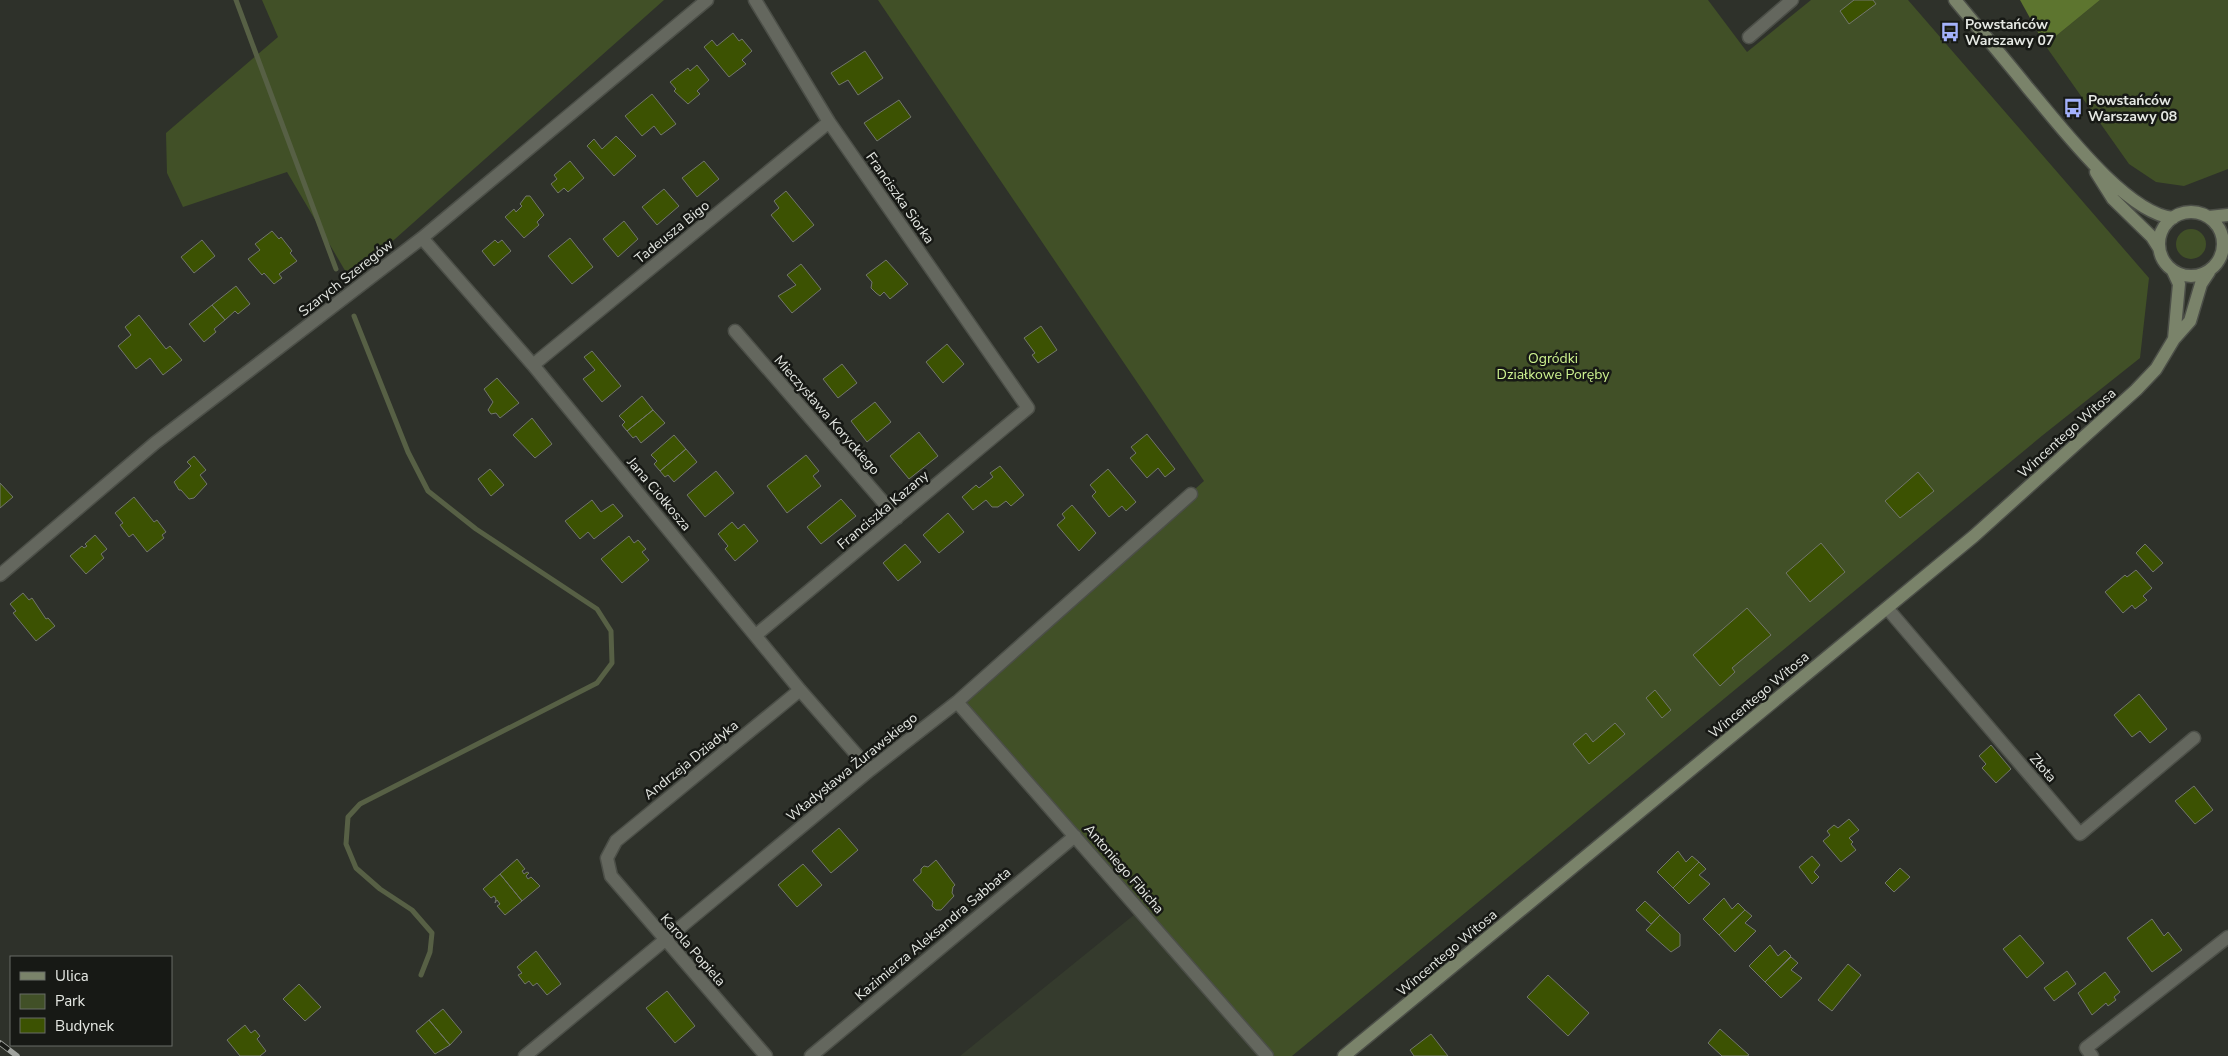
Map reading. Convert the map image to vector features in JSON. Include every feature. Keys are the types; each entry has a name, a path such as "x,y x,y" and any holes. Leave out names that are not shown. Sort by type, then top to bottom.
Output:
{"street":[{"name":"Szarych Szeregów","path":"0,575 154,443 422,238 707,0"},
{"name":"Franciszka Siorka","path":"755,0 830,122 1028,408"},
{"path":"1749,37 1792,0"},
{"path":"1955,0 2087,158 2113,199 2152,237 2166,265 2173,272 2191,277 2209,272 2221,258 2226,248 2221,231 2209,218 2192,212 2173,218 2162,217 2141,205 2087,158"},
{"name":"Tadeusza Bigo","path":"533,365 830,122"},
{"path":"2209,218 2228,215"},
{"path":"2159,248 2162,229 2173,218"},
{"name":"Jana Ciołkosza","path":"422,238 533,365 756,634 800,690 870,770"},
{"name":"Wincentego Witosa","path":"2173,272 2179,284 2174,339"},
{"name":"Wincentego Witosa","path":"1344,1056 1974,536 2136,390 2156,369 2174,339 2190,322 2200,284 2209,272"},
{"name":"Mieczysława Koryckiego","path":"735,331 897,518"},
{"name":"Franciszka Kazany","path":"756,634 1028,408"},
{"name":"Władysława Żurawskiego","path":"524,1056 870,770 958,702 1191,494"},
{"name":"Złota","path":"1887,608 2080,834 2194,738"},
{"name":"Andrzeja Dziadyka","path":"607,858 616,841 800,690"},
{"name":"Antoniego Fibicha","path":"958,702 1267,1056"},
{"name":"Kazimierza Aleksandra Sabbata","path":"811,1056 1075,836"},
{"name":"Karola Popiela","path":"607,858 611,876 664,940 766,1056"},
{"path":"2092,1056 2086,1048 2228,937"}],"shaded area":[{"path":"1140,910 1267,1056 960,1056"}],"green space":[{"path":"262,0 664,0 350,279 287,172 183,207 167,173 166,133 278,37"},
{"name":"Ogródki Działkowe Poręby","path":"878,0 1708,0 1747,52 1811,0 1908,0 2149,278 2140,358 2043,435 1292,1056 1267,1056 957,702 1204,481"},
{"path":"2020,0 2100,0 2045,45"},
{"path":"2100,0 2228,0 2228,169 2184,186 2156,182 2129,164 2045,45"},
{"path":"2191,229 2202,233 2206,244 2202,255 2191,259 2180,255 2176,244 2180,233"}],"building":[{"path":"1854,0 1873,0 1876,4 1849,24 1840,11"},
{"path":"733,33 739,41 742,39 752,51 742,60 746,64 729,77 704,47 712,40 717,46"},
{"path":"865,51 883,78 858,95 848,80 839,85 831,73"},
{"path":"697,65 709,80 697,91 700,94 688,104 674,91 676,89 670,82 688,68 690,71"},
{"path":"652,94 676,124 661,135 654,126 642,136 625,116"},
{"path":"899,100 911,117 877,141 864,123"},
{"path":"616,136 636,156 614,176 587,146 594,139 602,149"},
{"path":"570,161 584,178 568,192 564,188 558,193 551,184 557,179 554,175"},
{"path":"704,161 719,179 697,197 682,178"},
{"path":"664,189 679,206 657,225 642,207"},
{"path":"786,191 814,225 793,242 771,215 779,208 774,201"},
{"path":"526,196 530,196 544,215 537,222 539,225 524,238 505,217 514,209 516,212 522,206 520,204"},
{"path":"624,221 638,239 618,257 603,239"},
{"path":"272,231 279,239 281,237 297,261 279,274 282,278 274,284 264,273 262,275 248,259 260,250 255,244"},
{"path":"570,238 593,267 572,284 548,256"},
{"path":"202,240 215,256 194,273 181,257"},
{"path":"495,240 498,243 502,240 511,251 494,266 482,251"},
{"path":"886,260 908,284 890,299 884,292 880,296 871,288 872,282 866,275"},
{"path":"801,264 821,289 792,313 778,296 796,285 787,275"},
{"path":"236,286 250,304 238,314 235,311 225,320 212,305"},
{"path":"212,305 225,320 214,329 216,332 204,342 189,324"},
{"path":"139,315 166,349 170,346 182,360 163,375 150,358 136,369 118,346 131,335 125,327"},
{"path":"1041,326 1057,350 1038,363 1032,355 1035,353 1024,338"},
{"path":"947,344 964,364 943,383 926,362"},
{"path":"592,351 621,386 602,402 583,379 595,370 584,357"},
{"path":"842,364 857,383 838,398 823,379"},
{"path":"497,378 519,403 500,418 496,413 491,414 488,410 493,402 484,389"},
{"path":"642,396 653,410 627,431 622,425 625,422 619,416"},
{"path":"875,402 891,422 867,442 851,421"},
{"path":"653,410 665,423 641,443 636,436 633,438 627,431"},
{"path":"532,418 552,444 535,458 513,435"},
{"path":"919,432 938,456 909,479 890,456"},
{"path":"1147,434 1175,469 1165,477 1158,468 1147,478 1130,458 1136,453 1131,447"},
{"path":"674,435 686,449 660,471 654,464 657,461 651,455"},
{"path":"686,449 697,462 674,482 668,475 665,477 660,471"},
{"path":"806,455 819,471 813,476 821,486 787,513 767,486"},
{"path":"194,456 206,470 200,475 207,484 194,498 189,499 179,490 174,482 191,466 187,462"},
{"path":"1000,466 1024,495 1011,506 1006,501 998,507 992,507 986,500 973,510 962,497 976,485 979,488 993,477 990,473"},
{"path":"490,469 504,485 491,496 478,479"},
{"path":"1108,469 1136,502 1126,511 1122,506 1109,517 1092,496 1096,492 1090,485"},
{"path":"716,471 734,493 705,517 687,495"},
{"path":"1918,472 1934,491 1900,518 1885,501"},
{"path":"0,483 13,497 0,508"},
{"path":"134,497 154,522 157,520 166,532 162,535 164,538 147,552 133,534 129,537 120,525 123,523 115,513"},
{"path":"841,499 856,516 821,544 807,527"},
{"path":"592,500 601,512 613,504 623,516 594,539 588,532 580,539 565,521"},
{"path":"1072,505 1096,533 1079,551 1057,525 1065,518 1062,514"},
{"path":"948,513 964,532 939,553 923,535"},
{"path":"732,522 738,529 744,524 758,541 735,561 725,549 728,546 718,534"},
{"path":"95,535 107,549 101,554 104,558 86,574 70,556 82,546 84,548 87,546 85,544"},
{"path":"629,536 634,543 638,540 646,549 642,552 649,560 622,583 601,559"},
{"path":"1821,543 1845,572 1810,602 1786,573"},
{"path":"905,544 921,562 898,581 883,563"},
{"path":"2145,544 2163,563 2153,572 2136,553"},
{"path":"2136,570 2152,588 2143,596 2147,600 2135,609 2132,605 2123,613 2105,592 2125,575 2127,577"},
{"path":"23,593 29,600 32,598 46,619 48,618 55,626 36,641 13,613 16,611 10,604"},
{"path":"1747,608 1771,635 1732,668 1735,672 1720,686 1693,655"},
{"path":"1655,690 1671,710 1662,718 1646,698"},
{"path":"2139,694 2167,729 2150,743 2140,731 2132,737 2114,715"},
{"path":"1615,723 1625,734 1589,764 1573,744 1586,733 1593,742"},
{"path":"1991,745 2011,769 1996,783 1982,768 1986,764 1979,756"},
{"path":"2194,786 2213,810 2195,824 2175,801"},
{"path":"1849,819 1859,830 1849,838 1856,850 1841,862 1823,841 1830,835 1827,831 1834,825 1838,828"},
{"path":"839,828 858,850 831,873 812,851"},
{"path":"1678,851 1686,862 1692,856 1699,862 1673,888 1657,872"},
{"path":"1812,856 1820,865 1814,872 1819,877 1812,884 1799,867"},
{"path":"517,859 525,869 522,871 524,874 529,873 526,876 528,879 531,877 540,886 522,901 500,874"},
{"path":"936,860 955,885 952,893 954,896 941,910 936,910 932,906 933,902 913,880 921,873 921,869 924,866 928,867"},
{"path":"1699,862 1706,869 1699,875 1710,884 1689,904 1673,888"},
{"path":"803,864 822,885 797,907 778,885"},
{"path":"1900,868 1910,877 1894,892 1885,883"},
{"path":"500,874 522,901 505,915 497,906 500,904 497,900 495,903 496,899 494,896 491,898 483,889"},
{"path":"1724,898 1732,909 1738,903 1745,910 1719,935 1703,919"},
{"path":"1645,901 1660,915 1651,924 1636,910"},
{"path":"1745,910 1752,916 1745,923 1756,931 1735,952 1719,935"},
{"path":"1660,915 1680,934 1680,946 1671,952 1646,930"},
{"path":"2152,919 2164,936 2168,932 2182,950 2152,972 2127,938"},
{"path":"2020,935 2044,963 2027,978 2003,949"},
{"path":"1770,945 1778,956 1785,950 1791,956 1765,982 1749,966"},
{"path":"536,951 561,984 547,995 537,983 533,986 529,981 525,984 518,975 522,973 517,967"},
{"path":"1791,957 1798,963 1791,970 1802,978 1781,998 1765,982"},
{"path":"1848,964 1861,975 1832,1011 1818,1000"},
{"path":"2067,971 2076,984 2054,1001 2044,988"},
{"path":"2105,972 2120,992 2114,997 2116,1000 2108,1006 2106,1003 2092,1015 2078,993"},
{"path":"1548,975 1589,1013 1568,1036 1527,997"},
{"path":"299,984 321,1007 305,1021 283,999"},
{"path":"667,991 695,1026 675,1043 646,1008"},
{"path":"443,1009 462,1032 450,1045 429,1020"},
{"path":"429,1020 450,1045 435,1054 416,1031"},
{"path":"245,1025 251,1033 255,1030 260,1036 257,1039 266,1051 260,1056 240,1056 227,1040"},
{"path":"1720,1029 1749,1055 1722,1056 1708,1043"},
{"path":"1431,1034 1448,1056 1414,1056 1410,1050"}],"waterway":[{"path":"236,0 336,269"},
{"path":"354,316 408,452 428,491 476,529 597,609 611,631 612,663 597,683 360,804 348,817 346,844 356,868 380,889 412,910 432,933 430,952 421,975"}],"railway":[{"path":"0,1043 17,1056"}],"place":[{"name":"Powstańców Warszawy 07","path":"1950,32"},
{"name":"Powstańców Warszawy 08","path":"2073,108"}]}
